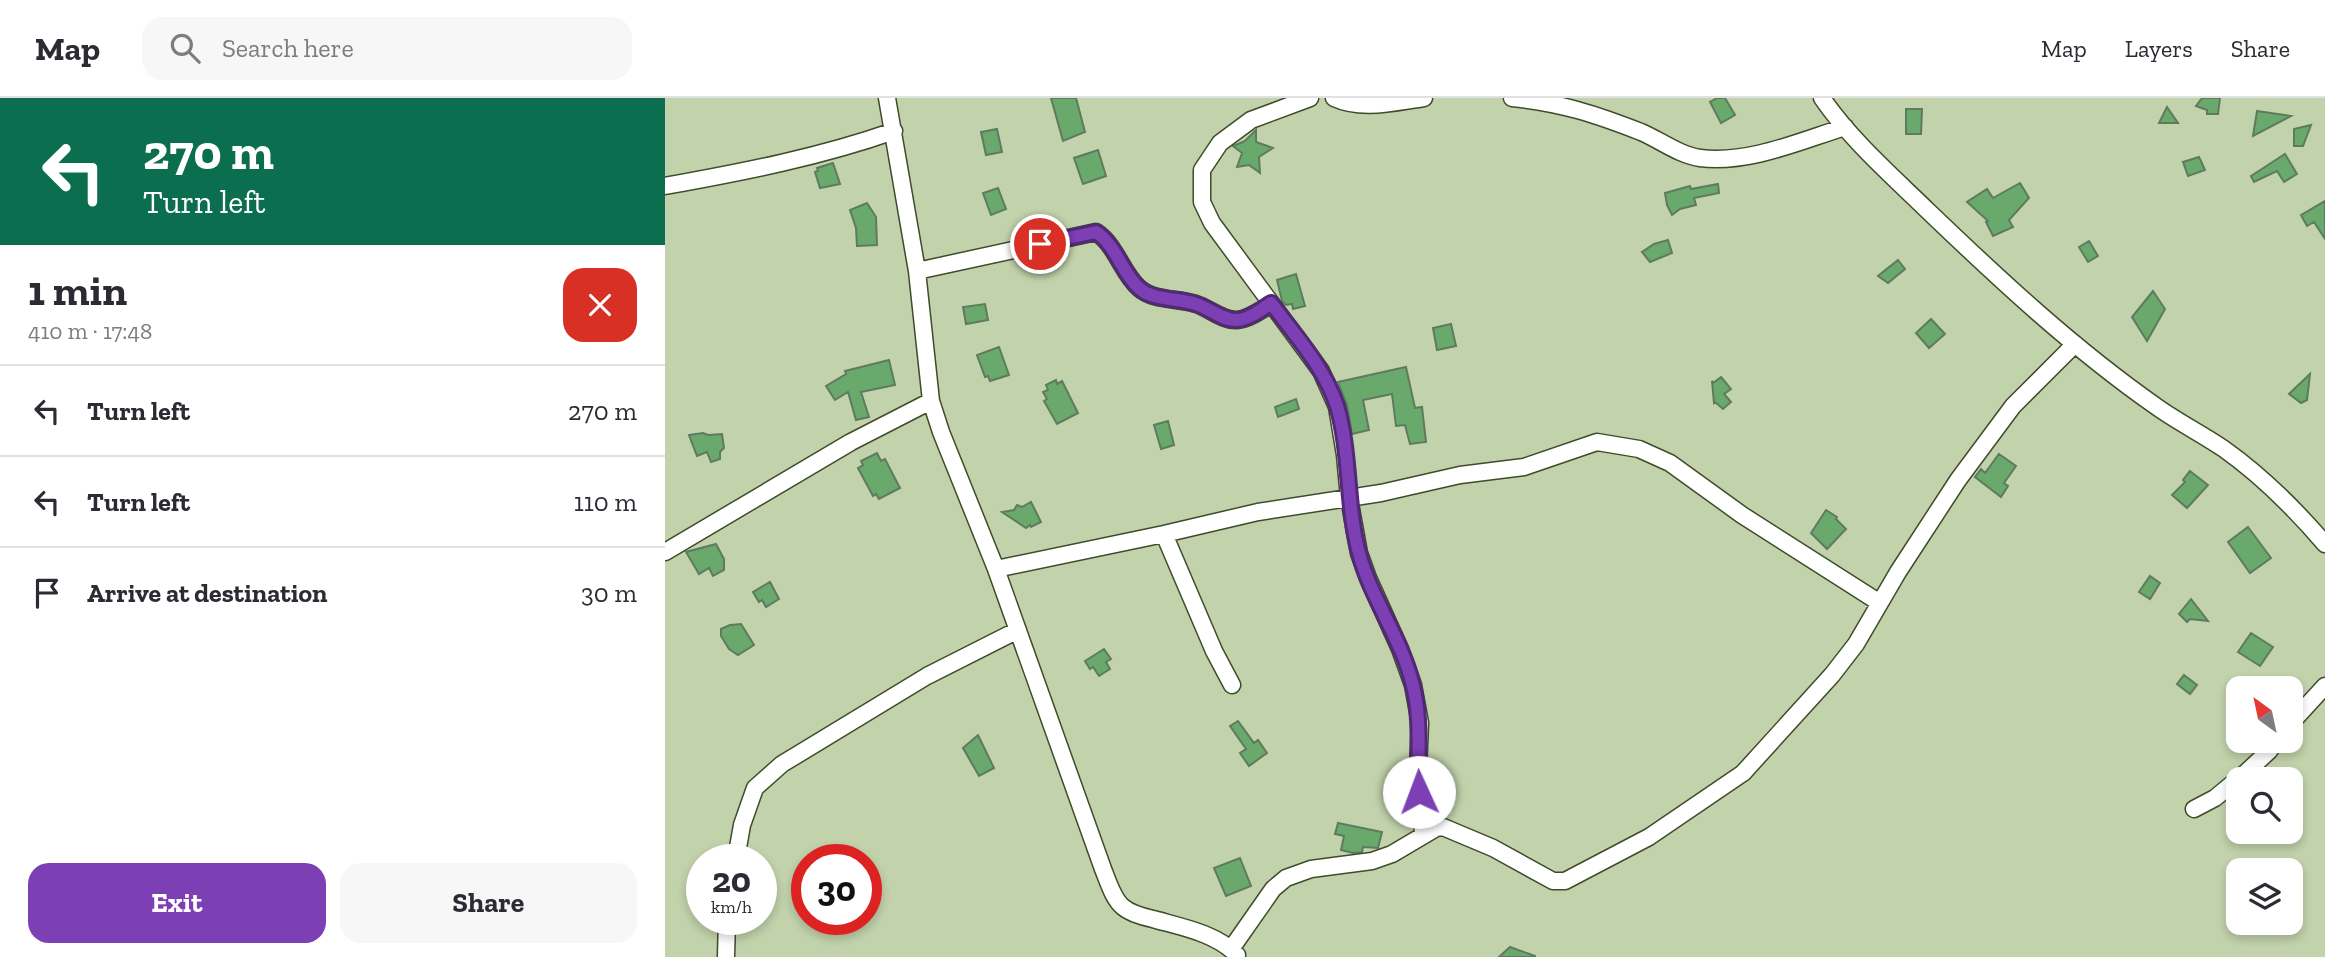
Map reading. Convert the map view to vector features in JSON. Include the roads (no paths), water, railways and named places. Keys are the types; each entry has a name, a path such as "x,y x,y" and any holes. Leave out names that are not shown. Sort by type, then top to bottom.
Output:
{"street":[{"path":"887,98 917,271 931,401 996,569 1104,869 1122,907 1207,935 1235,953 1273,889 1286,878 1311,869 1372,861 1392,855 1430,830 1443,827 1493,848 1553,880 1565,881 1649,837 1743,773 1832,675 1856,644 1898,572 1984,444 2013,406 2075,344"},
{"path":"1310,98 1251,120 1220,143 1202,170 1202,202 1212,223 1321,371 1337,407 1359,553 1413,685 1420,723 1418,770 1423,835"},
{"path":"1334,98 1348,104 1378,104 1424,98"},
{"path":"1512,98 1550,102 1595,114 1698,158 1726,158 1769,151 1845,127"},
{"path":"1822,98 1845,127 2005,286 2158,408 2236,459 2269,485 2325,544"},
{"path":"665,186 766,168 894,131"},
{"path":"917,271 1096,232 1105,239 1140,289 1154,296 1200,305 1230,320 1253,314 1271,303"},
{"path":"665,552 851,442 931,401"},
{"path":"996,569 1258,512 1349,498 1460,475 1524,467 1597,442 1639,449 1670,463 1742,515 1880,603"},
{"path":"1164,534 1232,685"},
{"path":"739,844 742,825 755,788 782,764 927,676 1018,630"},
{"path":"2303,710 2325,686"},
{"path":"2252,767 2267,753"},
{"path":"2195,809 2226,789"},
{"path":"726,957 727,935"}]}
